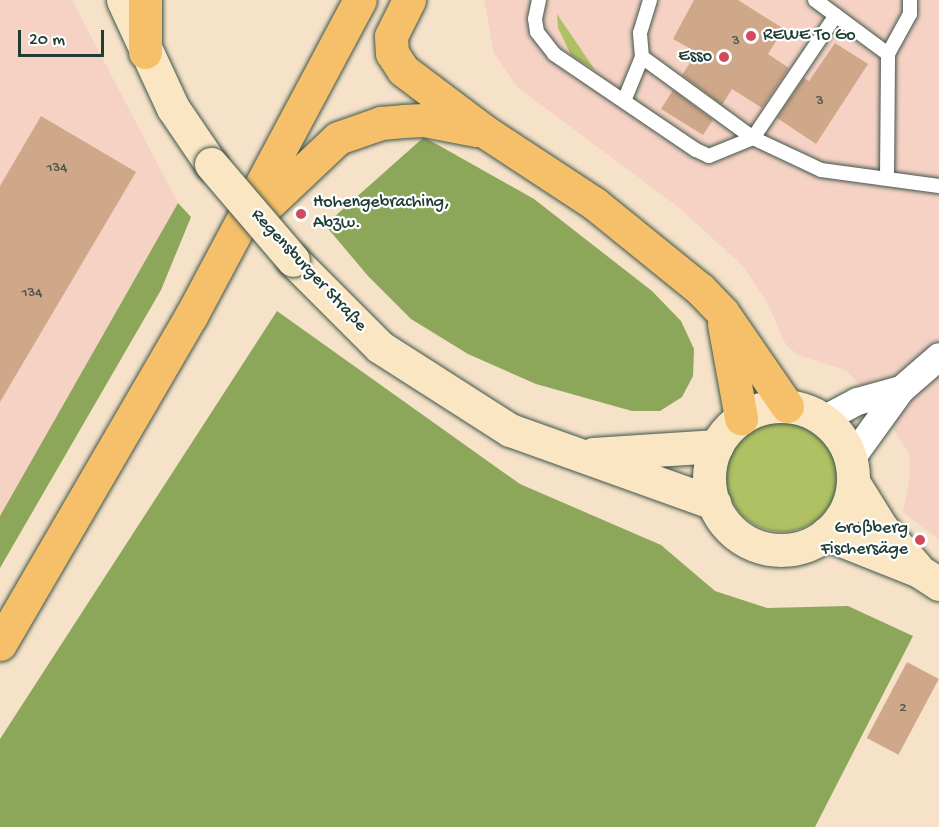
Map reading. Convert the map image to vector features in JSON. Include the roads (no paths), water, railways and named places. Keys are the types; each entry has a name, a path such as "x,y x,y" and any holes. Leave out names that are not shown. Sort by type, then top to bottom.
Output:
{"highway":[{"path":"145,0 145,52"},
{"path":"0,644 233,241 360,0"},
{"path":"409,0 391,36 392,53 403,70 484,131 595,204 700,289 723,313 787,406"},
{"path":"233,241 292,177 338,138 381,123 414,121 484,131"},
{"path":"723,313 741,418"}],"street":[{"name":"Regensburger Straße","path":"123,0 145,52 173,108 211,164 293,260 380,347 510,430 714,503"},
{"path":"929,577 881,527 852,470 840,436 823,419 787,406 762,408 741,418 717,446 709,484 714,503 725,523 741,538 762,548 785,550 807,546 826,534 840,520 852,470 901,389 939,356"},
{"path":"823,419 857,401 901,389"},
{"name":"Regensburger Straße","path":"579,454 717,446"},
{"path":"826,534 929,577"}],"lane":[{"path":"539,0 535,19 544,43 554,54 709,156 753,138 836,15"},
{"path":"624,101 642,57 640,33 650,0"},
{"path":"815,0 888,54"},
{"path":"887,176 888,54 910,14 910,0"},
{"path":"642,57 753,138 821,170 887,176 939,186"}],"place":[{"name":"REWE To Go","path":"751,36"},
{"name":"Esso","path":"724,57"},
{"name":"Hohengebraching, Abzw.","path":"301,214"},
{"name":"Großberg Fischersäge","path":"920,540"}]}
